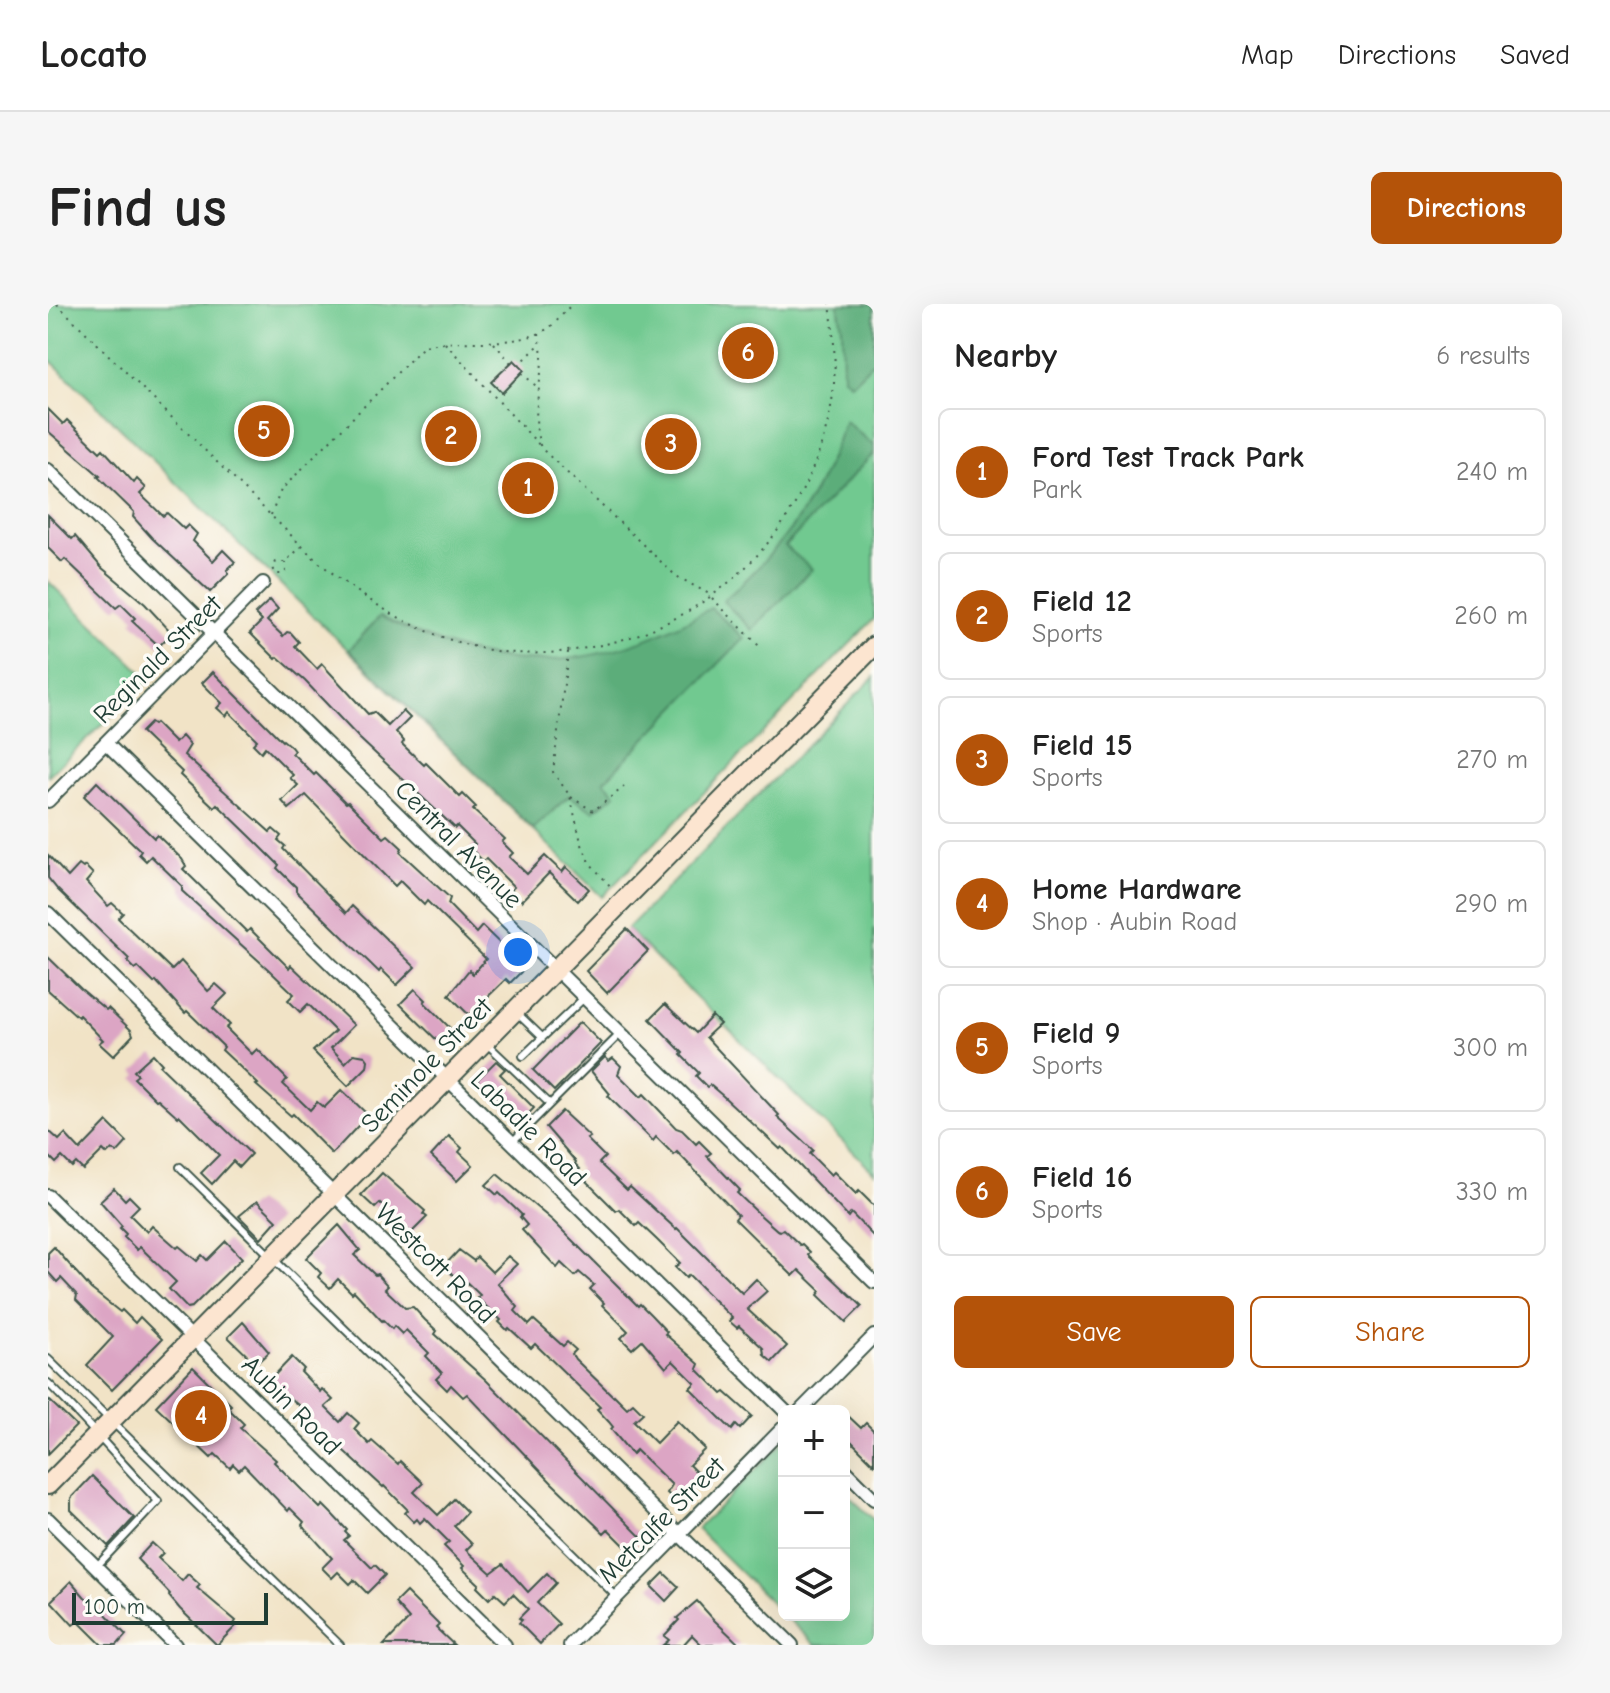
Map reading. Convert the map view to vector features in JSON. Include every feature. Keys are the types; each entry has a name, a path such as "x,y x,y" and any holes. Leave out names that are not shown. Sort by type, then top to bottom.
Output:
{"street":[{"name":"Central Avenue","path":"48,470 874,1282"},
{"name":"Reginald Street","path":"49,799 263,583"},
{"name":"Seminole Street","path":"48,1485 874,646"},
{"name":"Labadie Road","path":"106,743 779,1405"},
{"name":"Westcott Road","path":"48,913 792,1645"},
{"name":"Aubin Road","path":"48,1196 505,1645"},
{"path":"806,1405 874,1336"},
{"name":"Metcalfe Street","path":"570,1645 778,1433"},
{"path":"850,1475 874,1499"},
{"path":"48,1519 175,1645"}],"lane":[{"path":"523,1056 584,998"},
{"path":"515,1011 542,1037"},
{"path":"512,1142 620,1034"},
{"path":"485,1042 549,1103"},
{"path":"180,1167 617,1597"},
{"path":"48,1359 340,1645"},
{"path":"48,1383 89,1423 158,1501 96,1567"}],"path":[{"path":"57,304 302,546 354,591 393,617 437,636 482,649 530,653 568,651 624,640 669,623 712,597 748,567 780,530 804,489 818,456 833,399 835,352 830,304"},
{"path":"271,515 281,490 424,346 443,341 526,337 549,328 572,304"},
{"path":"538,332 542,358 535,412 541,448"},
{"path":"443,341 541,448 676,576 712,597 761,648"},
{"path":"492,341 511,363"},
{"path":"519,365 540,344"},
{"path":"522,373 537,387"},
{"path":"285,562 302,546"},
{"path":"568,651 553,772 570,796 593,811 624,787"},
{"path":"570,796 589,862 615,892"}],"green space":[{"path":"48,304 874,304 874,619 602,897 48,358"},
{"path":"838,304 874,304 874,361 851,384 843,377"},
{"path":"845,421 874,446 874,453 785,546 812,569 752,630 723,601 765,560 801,513 821,479"},
{"path":"48,581 150,680 48,776"},
{"path":"711,608 744,638 604,781 616,794 593,811 569,796 533,829 349,650 380,616 466,651 506,659 547,660 587,656 627,646"},
{"path":"874,677 874,1172 627,929"},
{"path":"778,1447 778,1609 697,1529"},
{"path":"850,1497 874,1520 874,1645 815,1645 790,1621 850,1621"}],"building":[{"path":"514,360 524,370 502,393 491,382"},
{"path":"48,409 63,424 67,420 100,452 103,449 134,483 137,479 146,488 140,494 163,516 167,513 184,529 188,525 197,534 193,541 213,561 223,550 235,562 227,570 229,573 210,592 152,538 133,517 134,512 100,476 48,431"},
{"path":"48,515 72,539 75,536 101,567 145,604 172,633 159,646 132,621 135,618 121,604 116,608 65,559 62,562 48,548"},
{"path":"270,600 278,609 267,621 283,636 291,633 299,642 295,646 317,669 322,664 368,714 374,712 388,726 403,711 410,718 396,732 404,741 402,744 460,797 463,794 476,807 473,810 505,839 502,842 513,853 509,857 527,874 545,856 562,872 566,867 589,889 578,901 549,873 522,901 511,890 514,887 470,848 475,844 457,826 455,828 360,739 305,681 278,657 276,659 250,633 262,621 255,614"},
{"path":"213,672 291,747 292,753 314,775 316,773 384,838 388,835 402,848 400,852 450,898 448,904 476,933 482,926 525,968 510,983 506,979 469,1015 449,995 469,970 473,974 486,959 427,901 424,905 400,881 395,886 306,795 289,809 282,801 298,785 290,778 293,775 265,747 261,752 253,744 257,740 229,712 226,716 217,708 222,703 202,683"},
{"path":"150,723 155,723 175,743 182,736 190,745 184,755 270,832 273,829 281,836 278,840 285,846 283,849 346,913 352,906 415,967 397,985 381,969 379,972 296,891 296,887 277,868 279,865 252,838 217,804 214,807 180,775 182,772 141,732"},
{"path":"97,782 154,838 157,835 182,859 186,866 183,869 247,932 250,929 354,1025 331,1048 345,1063 354,1054 365,1056 368,1060 367,1067 348,1086 313,1051 335,1031 308,1004 300,1012 288,1000 294,994 182,891 182,886 151,856 146,861 139,854 141,851 84,796"},
{"path":"48,855 68,877 79,865 85,866 93,874 86,882 108,906 112,903 123,913 118,918 172,970 181,961 208,991 216,984 227,994 213,1008 230,1025 226,1028 252,1054 257,1049 287,1079 283,1084 310,1110 317,1102 324,1108 342,1090 368,1115 332,1154 293,1114 291,1116 256,1085 222,1050 224,1047 187,1011 185,1013 156,981 154,983 138,967 135,969 127,961 129,959 57,889 48,878"},
{"path":"627,929 648,951 607,993 586,971"},
{"path":"48,957 131,1030 133,1035 113,1056 99,1043 103,1040 79,1015 48,990"},
{"path":"415,989 460,1038 448,1051 400,1004"},
{"path":"665,1004 696,1033 712,1016 720,1024 706,1037 779,1115 777,1117 813,1150 810,1154 831,1175 834,1172 856,1194 859,1191 874,1206 874,1237 851,1213 848,1217 782,1147 780,1149 723,1096 696,1076 699,1073 681,1055 683,1053 650,1019"},
{"path":"580,1022 601,1043 554,1091 533,1070"},
{"path":"153,1054 162,1064 160,1066 251,1154 239,1167 233,1161 212,1184 201,1173 219,1155 179,1115 156,1100 134,1078 138,1075 134,1071"},
{"path":"605,1057 609,1061 613,1058 621,1066 618,1074 641,1097 644,1094 676,1128 696,1144 699,1141 711,1153 707,1156 740,1190 737,1193 777,1230 783,1229 802,1244 810,1252 808,1255 862,1306 846,1322 818,1295 821,1291 799,1270 793,1276 735,1219 738,1215 677,1152 674,1155 656,1137 653,1141 608,1096 610,1094 591,1071"},
{"path":"496,1061 505,1069 500,1074 534,1108 521,1122 477,1080"},
{"path":"562,1111 590,1137 587,1139 605,1157 599,1163 627,1190 630,1187 677,1228 742,1293 756,1279 767,1291 747,1309 787,1346 772,1362 764,1355 763,1348 729,1321 732,1318 689,1275 686,1278 675,1267 680,1263 657,1240 639,1223 636,1226 619,1209 616,1211 577,1172 580,1169 576,1162 546,1127"},
{"path":"107,1122 127,1142 117,1153 112,1149 107,1154 103,1150 83,1170 76,1163 72,1167 62,1157 56,1163 48,1155 48,1130 59,1140 65,1134 80,1150"},
{"path":"449,1136 462,1148 459,1152 473,1165 457,1181 431,1156"},
{"path":"382,1173 425,1211 423,1214 427,1217 411,1233 380,1203 375,1208 361,1195"},
{"path":"497,1174 553,1221 638,1306 640,1304 667,1332 665,1334 699,1364 697,1369 722,1394 725,1392 752,1416 740,1429 736,1425 732,1430 690,1388 695,1383 673,1361 666,1368 642,1340 632,1349 621,1338 628,1331 590,1289 594,1285 579,1272 575,1276 561,1263 557,1268 522,1230 527,1225 520,1217 522,1215 486,1185"},
{"path":"114,1188 125,1200 129,1196 139,1206 130,1215 147,1232 152,1226 197,1261 202,1255 207,1260 226,1241 242,1258 192,1307 187,1308 169,1289 176,1282 140,1247 137,1250 124,1237 126,1234 120,1228 122,1226 100,1201"},
{"path":"257,1201 277,1220 261,1238 239,1216"},
{"path":"339,1225 360,1250 354,1255 388,1286 385,1289 405,1308 413,1307 437,1331 435,1334 486,1380 642,1538 630,1551 608,1529 604,1533 552,1483 467,1394 463,1397 451,1385 447,1390 436,1379 442,1373 426,1356 429,1353 406,1330 402,1334 394,1326 392,1329 338,1279 330,1288 318,1277 321,1273 306,1258"},
{"path":"54,1247 91,1289 135,1323 140,1317 162,1339 112,1390 87,1365 113,1337 76,1300 77,1295 61,1278 57,1282 48,1272 48,1253"},
{"path":"459,1250 474,1261 477,1257 492,1272 508,1256 517,1264 497,1283 518,1307 515,1311 529,1325 534,1320 563,1346 567,1342 576,1350 572,1354 575,1359 627,1408 633,1403 643,1413 634,1421 656,1443 677,1421 705,1449 689,1465 702,1478 680,1501 677,1502 667,1493 672,1485 636,1450 632,1454 625,1446 597,1409 600,1407 535,1344 531,1348 509,1328 507,1330 499,1322 501,1320 477,1298 480,1295 458,1274 455,1277 444,1266"},
{"path":"243,1322 269,1352 256,1364 228,1337"},
{"path":"292,1357 320,1392 322,1389 333,1400 325,1407 340,1422 348,1413 359,1423 354,1429 369,1444 372,1441 398,1464 400,1461 423,1483 414,1492 438,1515 454,1499 467,1512 454,1526 472,1544 466,1550 491,1573 503,1564 528,1592 547,1573 556,1583 537,1603 559,1624 540,1644 519,1623 522,1620 519,1618 528,1609 513,1594 505,1602 495,1593 489,1599 444,1546 449,1542 425,1518 420,1523 417,1519 414,1522 405,1513 408,1510 384,1486 269,1381"},
{"path":"193,1367 231,1405 228,1408 244,1424 240,1428 276,1460 274,1462 320,1508 323,1505 331,1513 347,1530 345,1532 349,1536 344,1540 372,1568 375,1565 385,1575 367,1593 354,1580 350,1584 338,1572 332,1578 322,1568 332,1558 302,1525 304,1522 290,1508 288,1511 244,1465 239,1470 233,1464 230,1468 215,1454 211,1458 156,1406"},
{"path":"48,1399 76,1426 48,1454"},
{"path":"850,1418 861,1428 866,1423 874,1431 874,1464 850,1440"},
{"path":"92,1476 134,1518 108,1546 71,1510 71,1498"},
{"path":"152,1543 163,1553 158,1558 182,1581 188,1574 200,1585 197,1588 236,1621 236,1626 217,1645 180,1609 137,1559"},
{"path":"664,1573 679,1587 666,1601 651,1586"},
{"path":"71,1581 95,1609 101,1609 126,1635 117,1645 102,1645 78,1621 73,1625 51,1601"},
{"path":"406,1592 454,1645 384,1645 409,1619 395,1603"},
{"path":"697,1601 740,1645 702,1645 692,1635 683,1645 663,1645 669,1640 664,1636 679,1620 677,1618"}],"place":[{"name":"Field 16","path":"748,353"},
{"name":"Field 9","path":"264,431"},
{"name":"Field 12","path":"451,436"},
{"name":"Field 15","path":"671,444"},
{"name":"Ford Test Track Park","path":"528,488"},
{"name":"Home Hardware","path":"201,1416"}]}
